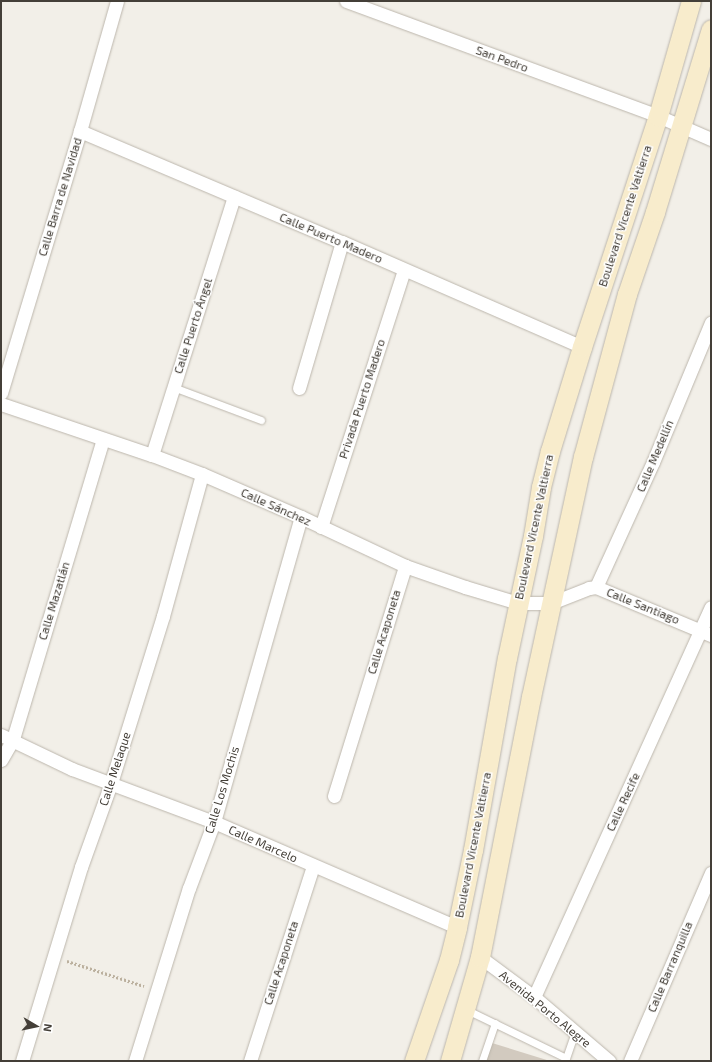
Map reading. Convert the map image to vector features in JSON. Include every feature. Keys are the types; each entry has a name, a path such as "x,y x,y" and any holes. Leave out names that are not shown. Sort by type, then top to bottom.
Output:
{"main road":[{"name":"Boulevard Vicente Valtierra","path":"414,1061 449,960 457,927 473,850 518,603 533,536 541,487 582,347 658,116 691,1"},
{"path":"450,1061 480,957 551,603 584,457 627,294 682,126 711,29"}],"street":[{"name":"Calle Barra de Navidad","path":"1,393 80,132 117,1"},
{"name":"San Pedro","path":"346,1 658,116 711,139"},
{"name":"Calle Puerto Madero","path":"80,132 342,242 582,347"},
{"name":"Calle Puerto Ángel","path":"152,455 234,197"},
{"path":"300,388 342,242"},
{"name":"Privada Puerto Madero","path":"321,527 404,270"},
{"name":"Calle Medellín","path":"596,587 653,462 711,323"},
{"name":"Calle Sánchez","path":"1,404 103,440 152,455 202,474 301,517 405,566 518,603 551,603"},
{"name":"Calle Mazatlán","path":"1,760 7,737 103,440"},
{"name":"Calle Melaque","path":"22,1061 55,957 81,867 112,783 163,616 202,474"},
{"name":"Calle Los Mochis","path":"135,1061 189,888 214,822 301,517"},
{"name":"Calle Acaponeta","path":"334,796 405,566"},
{"name":"Calle Santiago","path":"551,603 596,587 706,632"},
{"name":"Calle Recife","path":"534,997 706,632 711,607"},
{"name":"Calle Marcelo","path":"7,737 72,768 214,822 457,927"},
{"name":"Calle Acaponeta","path":"250,1061 313,866"},
{"name":"Calle Barranquilla","path":"630,1061 711,873"},
{"name":"Avenida Porto Alegre","path":"480,957 534,997 609,1061"}],"lane":[{"path":"173,387 261,420"},
{"path":"465,1009 565,1059 575,1032"},
{"path":"482,1061 495,1023"}],"path":[{"path":"55,957 158,990"}],"building":[{"path":"492,1043 550,1061 486,1061"}]}
